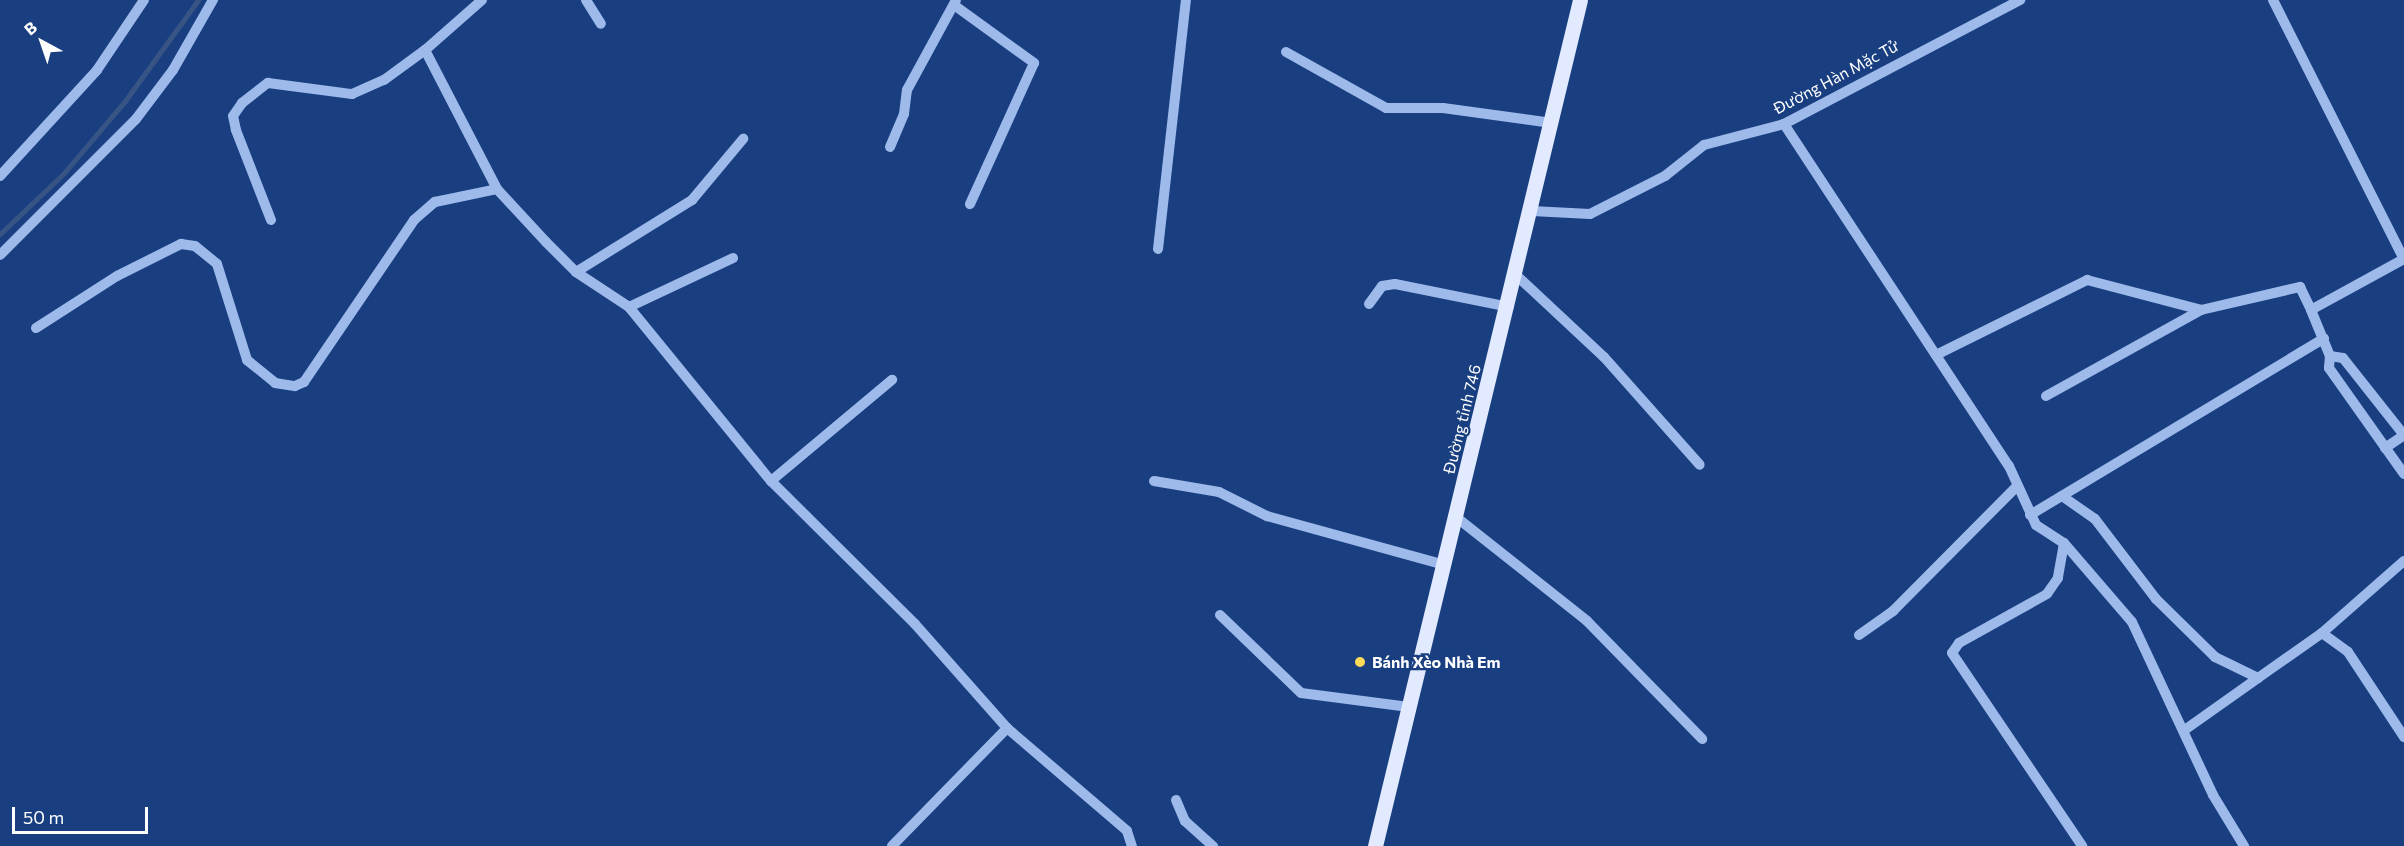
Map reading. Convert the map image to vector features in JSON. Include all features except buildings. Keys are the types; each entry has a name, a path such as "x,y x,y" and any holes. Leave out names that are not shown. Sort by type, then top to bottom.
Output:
{"main road":[{"name":"Đường tỉnh 746","path":"1375,846 1509,307 1580,0"}],"street":[{"path":"0,176 97,70 144,0"},
{"path":"0,255 136,119 173,70 213,0"},
{"path":"271,220 236,130 233,116 242,103 268,83 352,94 384,80 425,50 482,0"},
{"path":"586,0 601,24"},
{"path":"1158,249 1186,0"},
{"name":"Đường Hàn Mặc Tử","path":"1532,211 1590,214 1665,176 1704,145 1784,124 2020,0"},
{"path":"2273,0 2404,259 2311,310"},
{"path":"890,147 907,90 955,3 1034,63 970,204"},
{"path":"425,50 497,189 576,272 629,307 771,481 915,624 1007,728 1127,831 1132,846"},
{"path":"1286,52 1386,108 1443,108 1552,123"},
{"path":"1784,124 1936,355 2017,486 2036,525 2064,543 2132,622 2186,729 2208,785 2244,846"},
{"path":"576,272 692,200 743,139"},
{"path":"36,328 117,276 181,244 195,246 217,264 247,360 274,383 295,386 304,382 414,220 435,202 497,189"},
{"path":"629,307 733,258"},
{"path":"1516,275 1558,310 1701,465"},
{"path":"1936,355 2087,280 2201,310"},
{"path":"1369,304 1382,286 1395,284 1509,307"},
{"path":"2046,396 2201,310 2300,287 2324,338 2330,356 2329,368 2404,474"},
{"path":"2030,514 2324,338"},
{"path":"2330,356 2343,358 2404,435 2385,448"},
{"path":"771,481 892,380"},
{"path":"1154,481 1219,492 1267,516 1444,565"},
{"path":"1858,635 1893,611 2017,486"},
{"path":"2062,496 2096,519 2156,599 2215,657 2258,678"},
{"path":"1456,517 1587,621 1701,739"},
{"path":"2064,543 2058,578 2047,594 1959,643 1952,653 2082,846"},
{"path":"2186,729 2322,633 2404,561"},
{"path":"1220,615 1301,693 1409,707"},
{"path":"2322,633 2348,652 2404,737"},
{"path":"892,846 1007,728"},
{"path":"1176,800 1185,821 1213,846"}],"waterway":[{"path":"0,234 63,174 125,101 198,0"}],"place":[{"name":"Bánh Xèo Nhà Em","path":"1360,662"}]}
